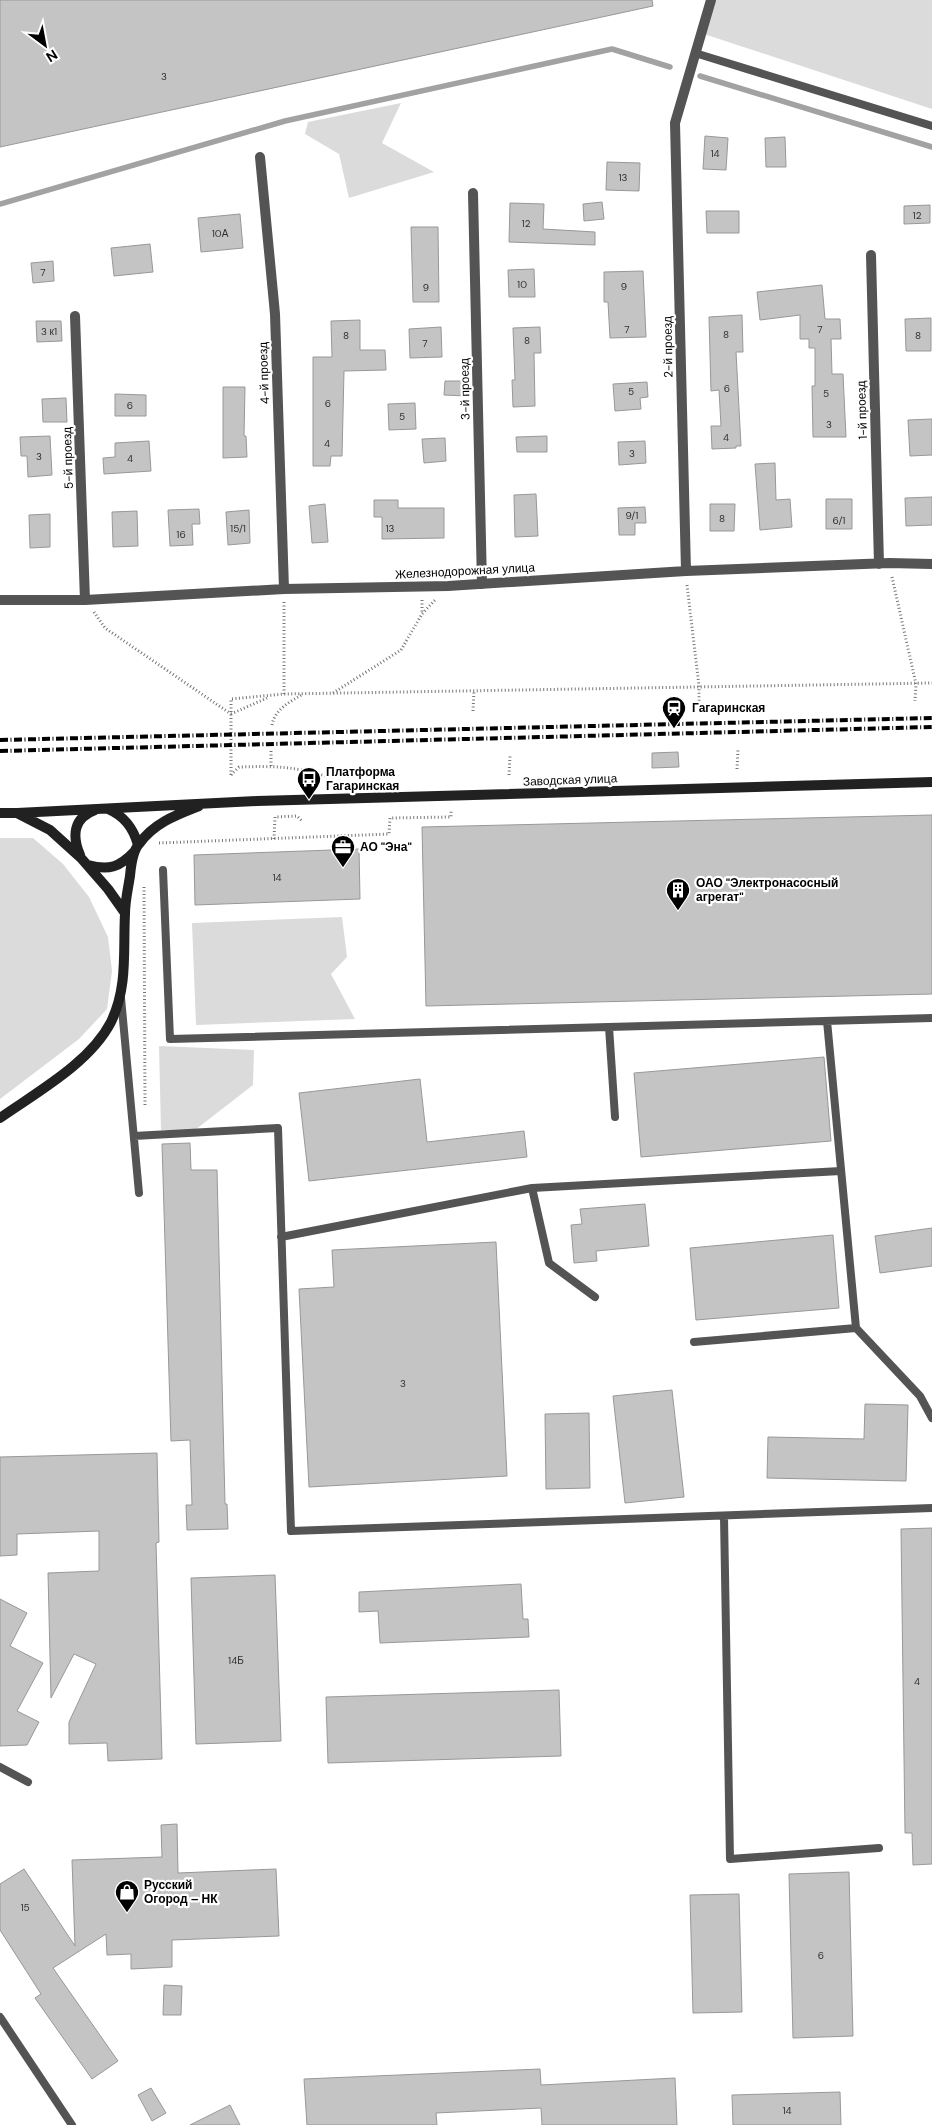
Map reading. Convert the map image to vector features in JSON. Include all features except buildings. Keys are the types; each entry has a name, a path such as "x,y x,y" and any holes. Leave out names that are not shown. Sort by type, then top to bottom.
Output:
{"main road":[{"name":"Заводская улица","path":"0,813 209,803 932,782"},
{"path":"0,1118 63,1075 93,1046 111,1022 121,994 125,973 125,913 136,848 135,834 120,814 103,808 88,813 78,821 75,831 75,844 84,861 100,868 110,868 124,863 136,848 169,818 209,803"},
{"path":"17,813 50,830 84,861 108,889 125,913"}],"street":[{"name":"2-й проезд","path":"686,571 675,123 711,0"},
{"name":"4-й проезд","path":"260,157 274,314 284,589"},
{"name":"3-й проезд","path":"473,193 482,584"},
{"name":"1-й проезд","path":"870,256 884,563"},
{"name":"5-й проезд","path":"75,316 85,600"},
{"name":"Железнодорожная улица","path":"0,600 85,600 284,589 448,586 686,571 884,563 932,564"}],"lane":[{"path":"695,53 932,126"},
{"path":"164,870 170,1039 932,1018"},
{"path":"121,994 139,1193"},
{"path":"827,1021 856,1328 920,1396 932,1418"},
{"path":"609,1027 615,1118"},
{"path":"134,1136 278,1128 291,1531 724,1517 932,1508"},
{"path":"281,1237 532,1188 841,1171"},
{"path":"532,1188 549,1263 595,1297"},
{"path":"694,1342 856,1328"},
{"path":"724,1517 730,1858 879,1848"},
{"path":"0,1767 28,1782"},
{"path":"0,2017 72,2125"}],"path":[{"path":"884,563 916,684 915,701"},
{"path":"686,571 699,686 699,706"},
{"path":"332,694 401,650 422,614 448,586"},
{"path":"284,589 284,694"},
{"path":"85,600 105,628 231,714"},
{"path":"325,776 299,768 271,766 239,767 231,775 231,699 284,694 932,683"},
{"path":"473,711 474,691"},
{"path":"272,724 273,717 278,711 304,694"},
{"path":"231,714 271,696"},
{"path":"737,769 738,749"},
{"path":"271,751 271,766"},
{"path":"509,775 510,756"},
{"path":"153,843 389,834 390,818 451,817 451,809"},
{"path":"274,839 275,817 296,816 302,821"},
{"path":"144,883 146,1107"}],"shaded area":[{"path":"711,0 932,0 932,109 701,33"},
{"path":"401,103 382,143 434,172 349,198 339,154 305,134 308,122"},
{"path":"0,838 33,838 63,864 89,897 108,937 112,971 107,1009 79,1039 0,1099"},
{"path":"342,917 347,957 331,974 355,1019 196,1025 192,923"},
{"path":"159,1046 254,1050 253,1085 195,1130 161,1130"}],"waterway":[{"path":"0,204 285,121 612,49 670,67"},
{"path":"700,76 932,147"}],"railway":[{"path":"0,740 932,718"},
{"path":"0,751 932,727"}],"place":[{"name":"Гагаринская","path":"674,729"},
{"name":"Платформа Гагаринская","path":"309,800"},
{"name":"АО \"Эна\"","path":"343,868"},
{"name":"ОАО \"Электронасосный агрегат\"","path":"678,911"},
{"name":"Русский Огород – НК","path":"127,1913"}]}
